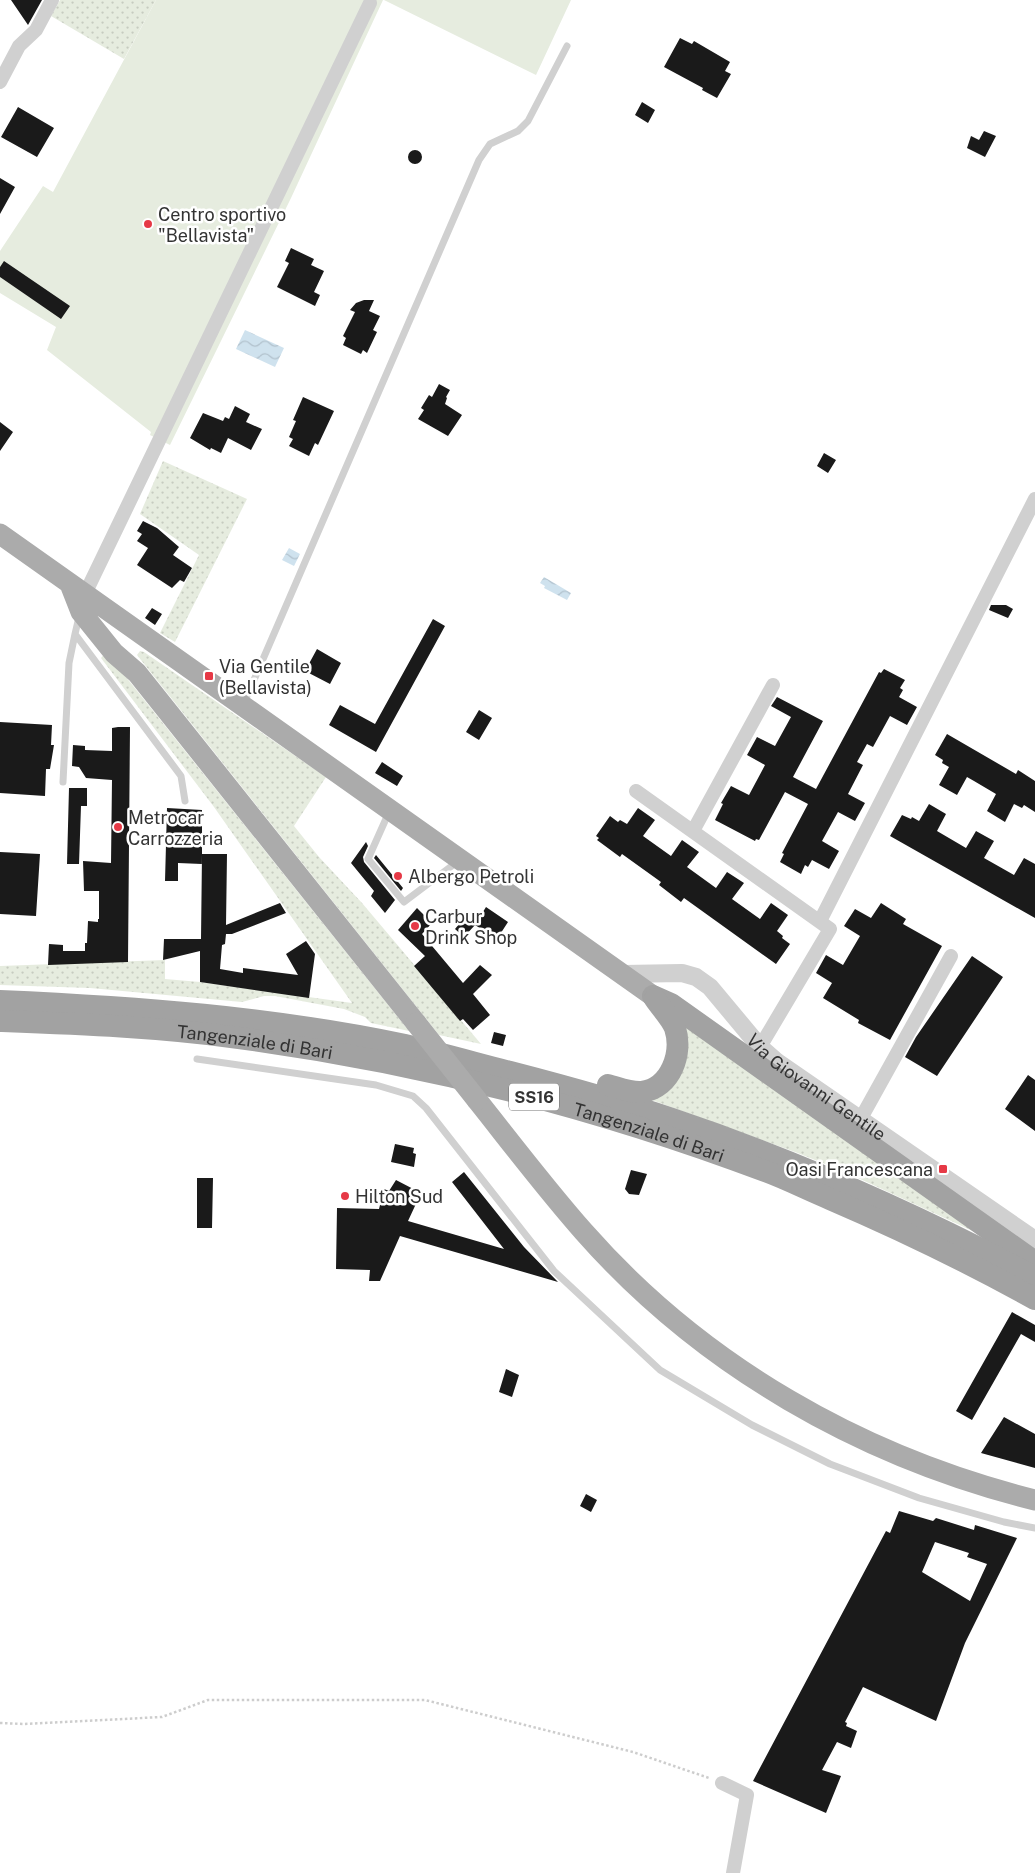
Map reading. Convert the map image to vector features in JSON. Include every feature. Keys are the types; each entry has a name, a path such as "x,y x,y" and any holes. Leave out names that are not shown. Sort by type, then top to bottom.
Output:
{"highway":[{"path":"484,1065 558,1072 628,1091 642,1092 656,1087 665,1080 674,1065 678,1045 674,1027 653,996"},
{"path":"653,996 671,1004 1035,1262"},
{"name":"Tangenziale di Bari","path":"0,1002 84,1005 236,1018 311,1028 399,1044 588,1092 673,1119 873,1197 969,1242 1035,1277"},
{"name":"Tangenziale di Bari","path":"0,1021 149,1029 236,1037 303,1047 402,1065 478,1082 584,1110 766,1171 963,1260 1035,1299"}],"main road":[{"path":"0,534 79,597 135,631 243,706 653,996"},
{"path":"79,597 114,653 137,673 584,1233 646,1295 716,1352 776,1393 847,1433 930,1468 988,1488 1035,1500"},
{"path":"135,631 129,640 129,655 137,673"}],"street":[{"path":"0,82 19,46 36,30 52,0"},
{"path":"79,597 370,3"},
{"path":"820,921 1035,499"},
{"path":"693,830 773,685"},
{"path":"636,791 830,929 760,1047"},
{"path":"860,1120 951,956"},
{"path":"623,974 682,973"},
{"path":"653,996 665,983 682,973"},
{"name":"Via Giovanni Gentile","path":"682,973 696,977 710,987 760,1047 777,1062 1035,1240"},
{"path":"722,1783 747,1795 733,1873"}],"lane":[{"path":"243,706 479,160 490,144 518,131 528,121 567,46"},
{"path":"63,782 69,663 75,634 79,597"},
{"path":"75,634 181,776 185,801"},
{"path":"390,810 368,859 404,902 460,860"},
{"path":"197,1059 376,1085 413,1096 426,1108 554,1271 660,1370 752,1425 830,1464 919,1498 1004,1522 1035,1528"}],"path":[{"path":"0,1723 24,1724 162,1717 208,1700 425,1700 633,1752 722,1783"}],"shaded area":[{"path":"60,0 156,0 124,59 51,16"},
{"name":"Centro sportivo \"Bellavista\"","path":"156,0 383,0 291,198 170,445 150,435 151,432 47,350 56,327 0,293 0,251 43,186 53,192"},
{"path":"384,0 571,0 536,75"},
{"path":"163,461 247,499 175,642 160,633 199,555 140,514"},
{"path":"140,651 326,777 294,826 481,1044 439,1035 137,655"},
{"path":"106,652 409,1031 371,1023 365,1017 344,1009 275,996 264,996 242,1002 90,988 0,985 0,966 165,960 165,979 352,1003 214,807 101,658"},
{"path":"683,1023 990,1239 845,1172 649,1099"}],"water":[{"path":"245,330 284,348 275,367 236,349"},
{"path":"289,548 300,554 294,566 282,560"},
{"path":"544,577 571,593 567,600 544,588 545,586 540,583"}],"building":[{"path":"11,0 42,0 28,25"},
{"path":"680,38 692,44 694,41 730,62 725,71 731,74 717,98 702,90 703,88 664,67"},
{"path":"642,102 655,110 648,123 635,115"},
{"path":"18,107 54,128 37,157 1,137"},
{"path":"984,131 996,136 985,157 967,148 971,136 979,140"},
{"path":"415,150 420,152 422,157 420,162 415,164 410,162 408,157 410,152"},
{"path":"0,178 15,187 0,214"},
{"path":"291,248 314,259 311,265 324,271 314,292 320,295 315,306 277,287 289,263 285,261"},
{"path":"4,261 70,306 61,319 0,277 0,267"},
{"path":"364,300 374,300 369,311 380,316 373,330 377,332 367,353 363,350 361,354 343,345 346,338 343,336 355,312 350,310 356,303"},
{"path":"439,384 450,390 445,404 462,415 448,436 418,419 424,410 421,408 429,395 432,397"},
{"path":"303,397 334,411 318,445 315,443 309,456 289,446 293,439 289,437 296,421 293,420"},
{"path":"235,406 250,414 246,422 262,429 251,450 228,438 221,453 211,448 210,450 190,438 203,413 223,421 225,417 229,419"},
{"path":"0,422 13,432 0,451"},
{"path":"824,453 836,460 828,473 817,466"},
{"path":"143,521 157,528 179,547 173,555 192,568 184,582 180,580 172,588 137,565 148,548 137,541 142,534 137,531"},
{"path":"991,605 1006,605 1013,609 1008,618 989,610"},
{"path":"152,608 162,614 155,625 145,618"},
{"path":"433,619 445,626 376,752 329,725 340,705 375,724"},
{"path":"317,649 341,663 330,684 305,671"},
{"path":"884,669 905,680 900,688 903,690 899,697 917,707 907,725 890,716 873,747 867,744 857,762 863,765 848,794 865,803 855,821 838,812 822,841 839,851 829,869 812,860 808,867 805,865 801,874 780,862 784,854 782,853 808,804 785,792 759,840 756,839 755,841 715,820 723,804 721,803 731,786 749,795 765,765 747,755 757,737 775,746 791,717 771,706 777,697 823,721 793,777 816,789 879,672 881,673"},
{"path":"479,710 492,718 479,740 466,732"},
{"path":"0,722 52,725 51,745 54,745 50,769 46,769 45,796 0,793"},
{"path":"130,727 128,962 48,965 49,944 63,945 63,951 85,951 88,921 98,922 99,891 84,891 83,861 111,863 112,780 86,778 79,767 72,766 73,745 85,746 85,750 112,751 112,728"},
{"path":"947,734 1016,774 1018,770 1035,781 1035,812 1024,805 1022,808 1014,804 1005,822 987,811 996,794 967,777 957,795 939,785 949,767 942,763 943,760 935,755"},
{"path":"382,762 403,776 397,786 375,773"},
{"path":"69,788 87,788 87,806 81,806 79,864 67,864"},
{"path":"929,804 946,814 937,831 966,848 976,831 994,841 984,858 1014,875 1024,858 1035,864 1035,918 890,836 902,815 919,821"},
{"path":"167,808 202,810 202,864 178,863 178,881 165,881"},
{"path":"638,808 655,820 643,836 671,856 682,840 699,852 687,867 716,888 727,872 744,883 732,899 760,919 771,903 788,915 777,931 790,944 776,964 684,898 681,902 659,885 661,882 622,854 620,857 597,840 599,838 596,836 610,816 618,822 620,820 627,824"},
{"path":"366,842 368,846 363,857 364,862 395,900 385,913 371,896 374,891 351,863"},
{"path":"0,852 40,854 36,916 0,914"},
{"path":"202,854 227,854 226,925 280,903 286,913 232,934 226,934 225,944 222,945 220,969 243,973 243,968 298,975 286,954 306,941 315,954 309,998 200,982 200,951 163,960 164,939 201,939"},
{"path":"376,855 403,888 401,891 374,858"},
{"path":"881,903 906,919 903,924 942,946 890,1040 858,1023 859,1020 823,998 832,983 816,973 826,955 843,965 860,936 844,926 855,909 871,918"},
{"path":"486,907 508,922 497,939 475,925 464,937 455,929 469,912 478,920"},
{"path":"417,908 432,923 422,934 463,983 480,965 492,975 473,994 490,1015 473,1030 463,1019 460,1021 414,966 425,956 398,930"},
{"path":"972,956 1003,977 937,1076 905,1057 916,1037"},
{"path":"494,1032 506,1035 503,1046 491,1043"},
{"path":"1028,1075 1035,1080 1035,1131 1005,1109"},
{"path":"395,1144 414,1148 413,1153 416,1154 414,1167 391,1162"},
{"path":"631,1170 647,1174 639,1195 629,1194 625,1189"},
{"path":"464,1172 524,1247 558,1282 400,1236 380,1281 369,1281 370,1270 336,1269 337,1208 379,1209 384,1189 389,1191 396,1180 421,1193 408,1221 504,1249 452,1182"},
{"path":"197,1178 213,1178 212,1228 197,1228"},
{"path":"1012,1312 1035,1325 1035,1342 1021,1334 972,1420 956,1411"},
{"path":"506,1369 519,1375 512,1397 499,1392"},
{"path":"1004,1417 1035,1434 1035,1468 981,1453"},
{"path":"586,1494 597,1500 591,1512 580,1506"},
{"path":"899,1511 933,1521 936,1518 974,1530 975,1525 1017,1538 965,1643 936,1721 863,1687 845,1722 847,1723 846,1726 857,1731 851,1748 837,1742 822,1770 841,1776 826,1813 753,1781 886,1531 890,1533","holes":["935,1542 969,1553 967,1557 987,1564 970,1601 922,1572"]}],"place":[{"name":"Centro sportivo \"Bellavista\"","path":"148,224"},
{"name":"Via Gentile (Bellavista)","path":"209,676"},
{"name":"Metrocar Carrozzeria","path":"118,827"},
{"name":"Albergo Petroli","path":"398,876"},
{"name":"Carbur Drink Shop","path":"415,926"},
{"name":"Oasi Francescana","path":"943,1169"},
{"name":"Hilton Sud","path":"345,1196"}]}
